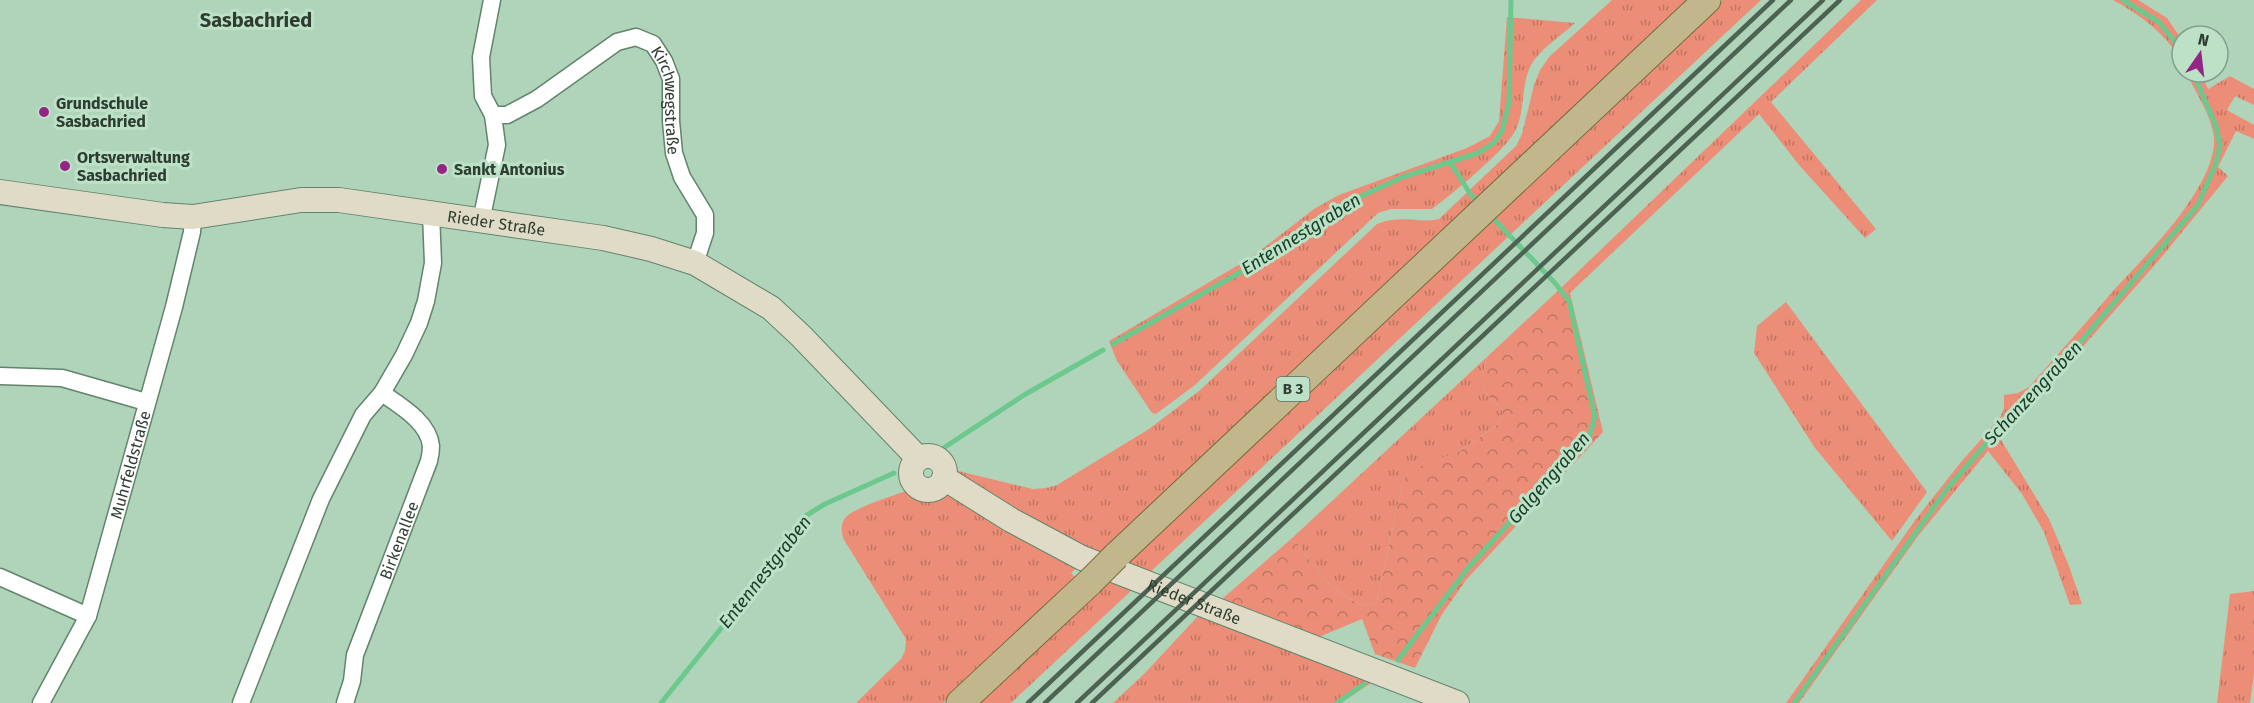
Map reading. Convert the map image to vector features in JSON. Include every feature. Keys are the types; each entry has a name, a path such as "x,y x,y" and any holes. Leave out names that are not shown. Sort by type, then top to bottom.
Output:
{"main road":[{"name":"B 3","path":"960,703 1707,0"}],"street":[{"path":"481,221 496,145 493,115 483,96 481,57 492,0"},
{"name":"Kirchwegstraße","path":"493,115 507,115 537,99 617,42 636,37 653,44 664,61 671,79 671,120 677,161 682,177 705,215 705,233 695,263"},
{"name":"Rieder Straße","path":"0,192 193,217 302,200 339,200 603,238 651,249 695,263 771,308 801,336 918,458 929,455 939,459 944,468 944,478 1011,520 1082,558 1456,703"},
{"path":"241,703 321,499 363,415 381,393 404,355 426,301 433,263 431,213"},
{"name":"Muhrfeldstraße","path":"41,703 88,616 174,307 192,232 193,217"},
{"path":"0,376 62,378 146,402"},
{"name":"Birkenallee","path":"345,703 352,681 354,655 429,461 431,446 426,432 411,414 381,393"},
{"path":"0,577 88,616"}],"green space":[{"path":"1612,0 1692,0 1095,557 1039,529 954,470 1033,489 1046,488 1057,485 1149,429 1199,391 1377,224 1402,219 1439,219 1516,146 1522,134 1540,70 1549,57"},
{"path":"1723,0 1761,0 1145,577 1122,566"},
{"path":"1861,0 1877,0 1771,102 1876,229 1865,238 1799,165 1759,114 1570,293 1562,287"},
{"path":"2113,0 2138,0 2167,18 2171,24 2170,45 2153,27"},
{"path":"1507,17 1575,23 1545,48 1531,65 1525,82 1518,125 1508,141 1476,173 1432,209 1391,209 1378,213 1195,385 1156,414 1152,413 1117,361 1109,341 1252,257 1314,209 1339,195 1467,148 1490,136 1499,121"},
{"path":"2230,76 2254,89 2254,105 2235,96 2227,110 2254,125 2254,139 2236,131 2218,167 2228,176 2160,259 2001,440 2049,519 2082,604 2070,605 2044,532 2022,494 1988,451 1918,536 1799,703 1786,703 1916,519 1961,462 2000,418 2004,408 2004,395 2018,393 2029,387 2159,241 2189,202 2210,163 2214,144 2212,126 2192,84 2206,84 2208,89 2216,84 2230,84"},
{"path":"1562,287 1570,293 1603,432 1466,580 1441,616 1415,668 1375,654 1362,619 1319,637 1222,599 1290,540 1296,542 1326,580 1343,594 1365,606 1377,601 1402,485 1408,471 1460,451 1496,426 1503,413 1487,394 1484,385 1484,370 1488,356"},
{"path":"1786,302 1927,492 1892,541 1815,448 1754,353 1757,326"},
{"path":"1488,356 1484,370 1484,385 1487,394 1503,413 1496,426 1460,451 1408,472 1402,485 1377,601 1365,606 1353,600 1326,580 1296,542 1290,540"},
{"path":"909,490 927,497 945,491 1080,565 1071,573 1075,577 943,703 856,703 901,659 905,651 906,639 844,540 842,525 846,517 858,509"},
{"path":"1108,581 1132,590 1011,703 974,703"},
{"path":"2254,591 2254,673 2250,703 2217,703 2230,594"},
{"path":"1199,615 1377,679 1341,703 1113,703 1145,673"}],"waterway":[{"name":"Entennestgraben","path":"1113,344 1241,272 1308,225 1346,203 1403,177 1478,153 1495,142 1502,131 1509,103 1511,0"},
{"name":"Schanzengraben","path":"2123,0 2159,22 2170,36"},
{"name":"Schanzengraben","path":"1794,703 1947,489 1997,431 2041,388 2198,205 2215,166 2220,145 2216,126 2198,84"},
{"name":"Galgengraben","path":"1450,162 1471,195 1480,204"},
{"name":"Galgengraben","path":"1398,660 1468,568 1590,434 1595,417 1569,301 1555,283 1490,215"},
{"name":"Entennestgraben","path":"945,447 1024,395 1103,350"},
{"name":"Entennestgraben","path":"661,703 780,555 807,515 825,504 894,473"},
{"name":"Galgengraben","path":"1337,703 1364,684"}],"railway":[{"path":"1028,703 1773,0"},
{"path":"1045,703 1791,0"},
{"path":"1077,703 1823,0"},
{"path":"1092,703 1840,0"}],"place":[{"name":"Grundschule Sasbachried","path":"44,112"},
{"name":"Ortsverwaltung Sasbachried","path":"65,166"},
{"name":"Sankt Antonius","path":"442,169"}],"district":[{"name":"Sasbachried","path":"256,20"}]}
